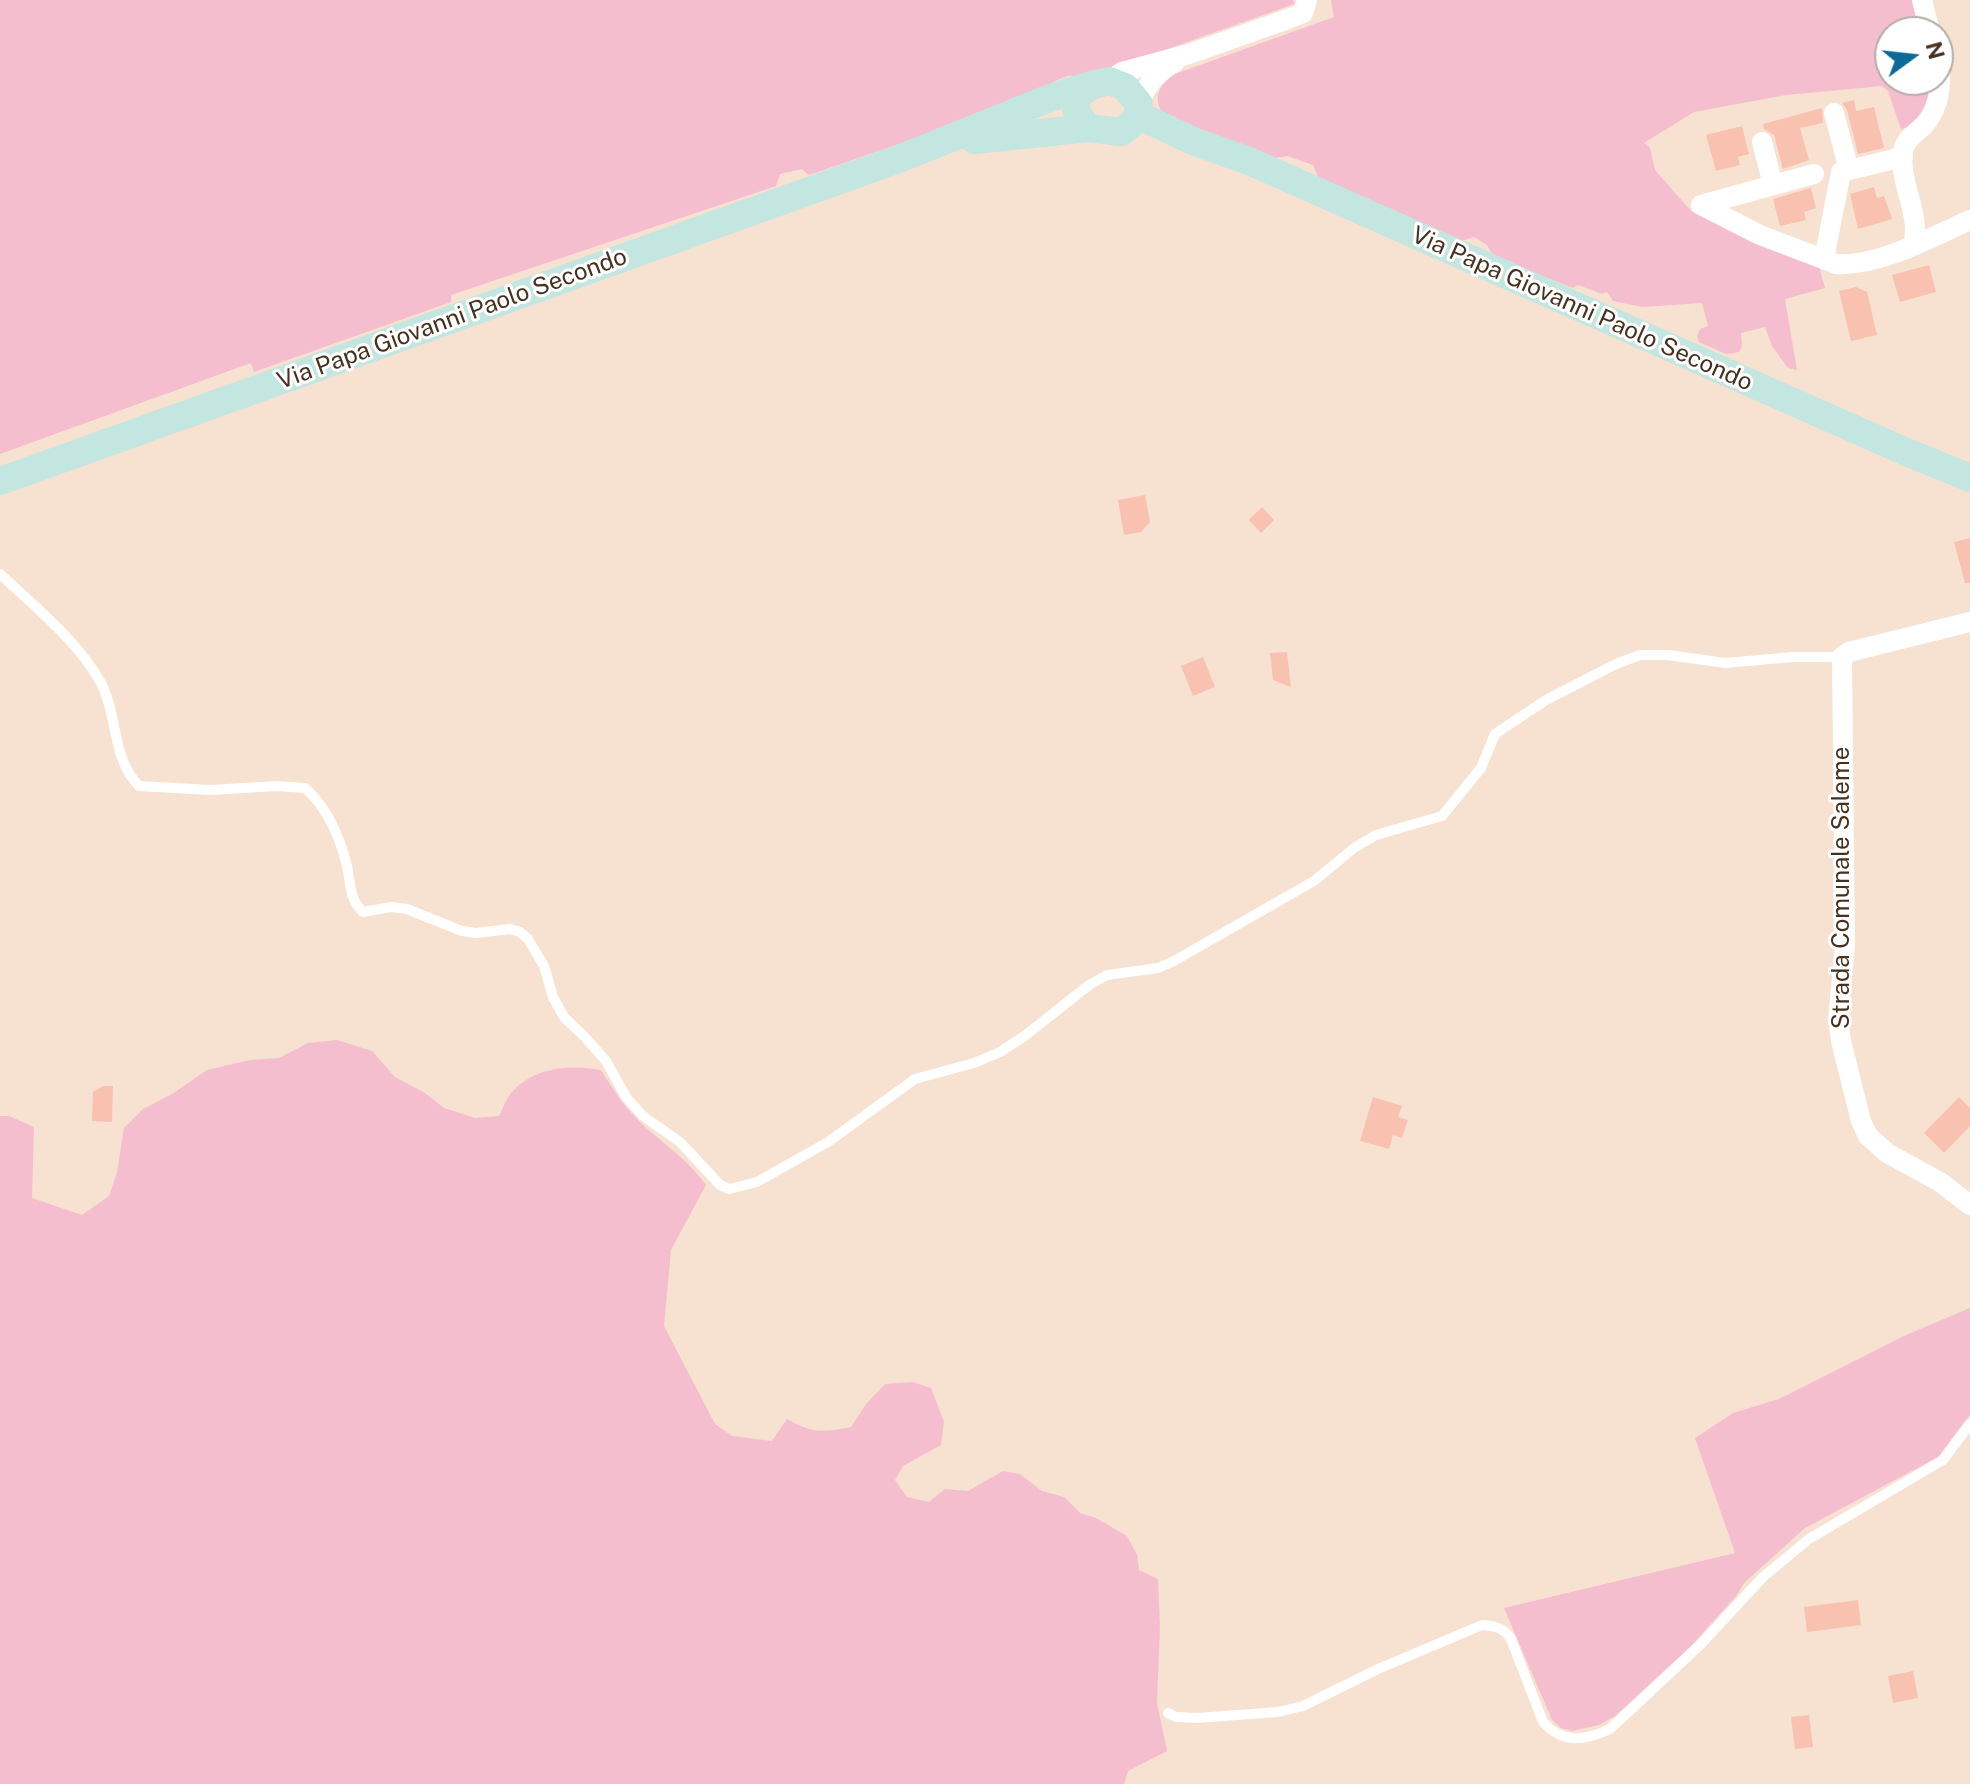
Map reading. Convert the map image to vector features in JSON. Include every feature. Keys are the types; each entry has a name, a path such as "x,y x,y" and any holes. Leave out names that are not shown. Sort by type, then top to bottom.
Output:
{"main road":[{"path":"1089,128 1076,110 1076,100 1083,90 1102,82"},
{"path":"1102,82 1125,87 1133,117 1089,128 979,139 904,157 1050,98 1102,82"},
{"name":"Via Papa Giovanni Paolo Secondo","path":"1133,117 1249,161 1970,478"},
{"name":"Via Papa Giovanni Paolo Secondo","path":"0,481 904,157"}],"street":[{"path":"1102,82 1122,72 1189,54 1303,13 1307,0"},
{"path":"1133,117 1148,84 1160,71 1189,54"},
{"path":"1914,246 1915,226 1903,157 1908,139 1926,124 1939,96"},
{"path":"1834,113 1849,170"},
{"path":"1762,142 1773,185"},
{"path":"1824,259 1841,172 1903,157"},
{"path":"1814,174 1701,205 1760,235 1836,264 1848,265 1914,246 1970,220"},
{"path":"1842,657 1849,652 1970,622"},
{"name":"Strada Comunale Saleme","path":"1842,657 1845,947 1838,1019 1841,1041 1861,1121 1868,1136 1887,1153 1940,1182 1970,1205"}],"lane":[{"path":"0,574 44,615 89,664 109,705 123,761 130,778 139,786 210,790 277,786 305,788 326,813 343,851 354,903 363,912 391,907 407,909 462,931 476,933 510,929 520,932 528,939 544,966 553,997 564,1017 606,1061 626,1097 643,1116 680,1142 720,1185 729,1189 757,1182 828,1142 915,1079 974,1063 1000,1052 1107,975 1158,968 1174,961 1314,881 1354,848 1376,835 1442,816 1481,768 1495,734 1546,700 1616,664 1640,655 1668,655 1725,663 1793,657 1842,657"},
{"path":"1168,1713 1176,1717 1197,1718 1278,1712 1303,1706 1378,1669 1482,1625 1495,1626 1511,1639 1543,1722 1552,1732 1567,1740 1600,1734 1610,1729 1700,1645 1763,1577 1797,1548 1850,1513 1943,1460 1970,1424"}],"shaded area":[{"path":"0,0 1293,0 1294,4 1080,80 1070,75 1053,82 1047,93 809,175 802,169 780,174 776,186 451,295 451,302 254,372 251,363 0,454"},
{"path":"1331,0 1918,0 1922,16 1874,16 1874,87 1786,95 1694,112 1644,143 1650,148 1655,170 1692,212 1819,266 1825,288 1785,299 1797,370 1788,368 1772,346 1765,327 1741,333 1739,352 1726,354 1699,342 1697,336 1700,329 1708,326 1702,303 1642,307 1613,301 1607,292 1602,294 1578,285 1573,288 1493,256 1487,245 1474,237 1461,241 1319,179 1313,165 1287,156 1270,159 1200,135 1169,120 1159,107 1160,89 1175,74 1334,17"},
{"path":"1890,96 1933,96 1917,125 1901,129"},
{"path":"337,1040 372,1051 395,1077 425,1093 444,1108 475,1118 499,1116 511,1093 520,1084 541,1073 577,1067 601,1070 633,1114 691,1167 706,1185 671,1250 664,1326 715,1424 732,1436 772,1441 787,1419 818,1430 851,1427 866,1404 885,1384 912,1382 931,1388 944,1422 941,1445 903,1466 895,1480 907,1497 929,1502 945,1489 968,1491 1003,1471 1020,1474 1042,1491 1064,1497 1080,1513 1096,1518 1127,1536 1137,1555 1139,1570 1158,1579 1157,1703 1167,1751 1128,1771 1124,1784 0,1784 0,1116 9,1116 34,1127 32,1198 82,1215 109,1196 117,1172 124,1128 143,1109 207,1070 250,1060 279,1058 308,1043"},
{"path":"1970,1308 1970,1414 1938,1457 1805,1528 1744,1583 1690,1647 1615,1716 1599,1725 1572,1731 1561,1728 1552,1720 1504,1608 1735,1553 1695,1438 1733,1413 1779,1399 1906,1335"}],"building":[{"path":"1854,100 1856,111 1874,107 1884,148 1858,154 1847,110 1842,103"},
{"path":"1822,108 1823,123 1800,128 1809,160 1783,169 1774,135 1764,129 1763,124"},
{"path":"1742,126 1749,154 1738,157 1740,165 1716,171 1706,135"},
{"path":"1874,187 1877,198 1884,196 1892,219 1858,229 1850,194"},
{"path":"1811,188 1816,208 1804,212 1806,220 1780,226 1773,199"},
{"path":"1929,265 1936,292 1900,302 1892,275"},
{"path":"1856,287 1867,292 1877,335 1851,341 1839,291"},
{"path":"1145,495 1150,522 1141,532 1124,535 1118,500"},
{"path":"1262,507 1274,520 1261,533 1249,520"},
{"path":"1970,538 1970,583 1965,583 1954,542"},
{"path":"1287,652 1291,687 1273,680 1270,653"},
{"path":"1203,657 1215,687 1193,696 1181,666"},
{"path":"103,1086 113,1086 112,1122 92,1121 93,1092"},
{"path":"1373,1097 1402,1106 1398,1117 1408,1120 1402,1138 1393,1135 1389,1149 1360,1141"},
{"path":"1959,1097 1970,1108 1970,1126 1944,1153 1924,1133"},
{"path":"1858,1600 1861,1625 1807,1632 1804,1607"},
{"path":"1913,1671 1918,1698 1893,1703 1888,1676"},
{"path":"1809,1715 1813,1747 1795,1749 1791,1717"}]}
